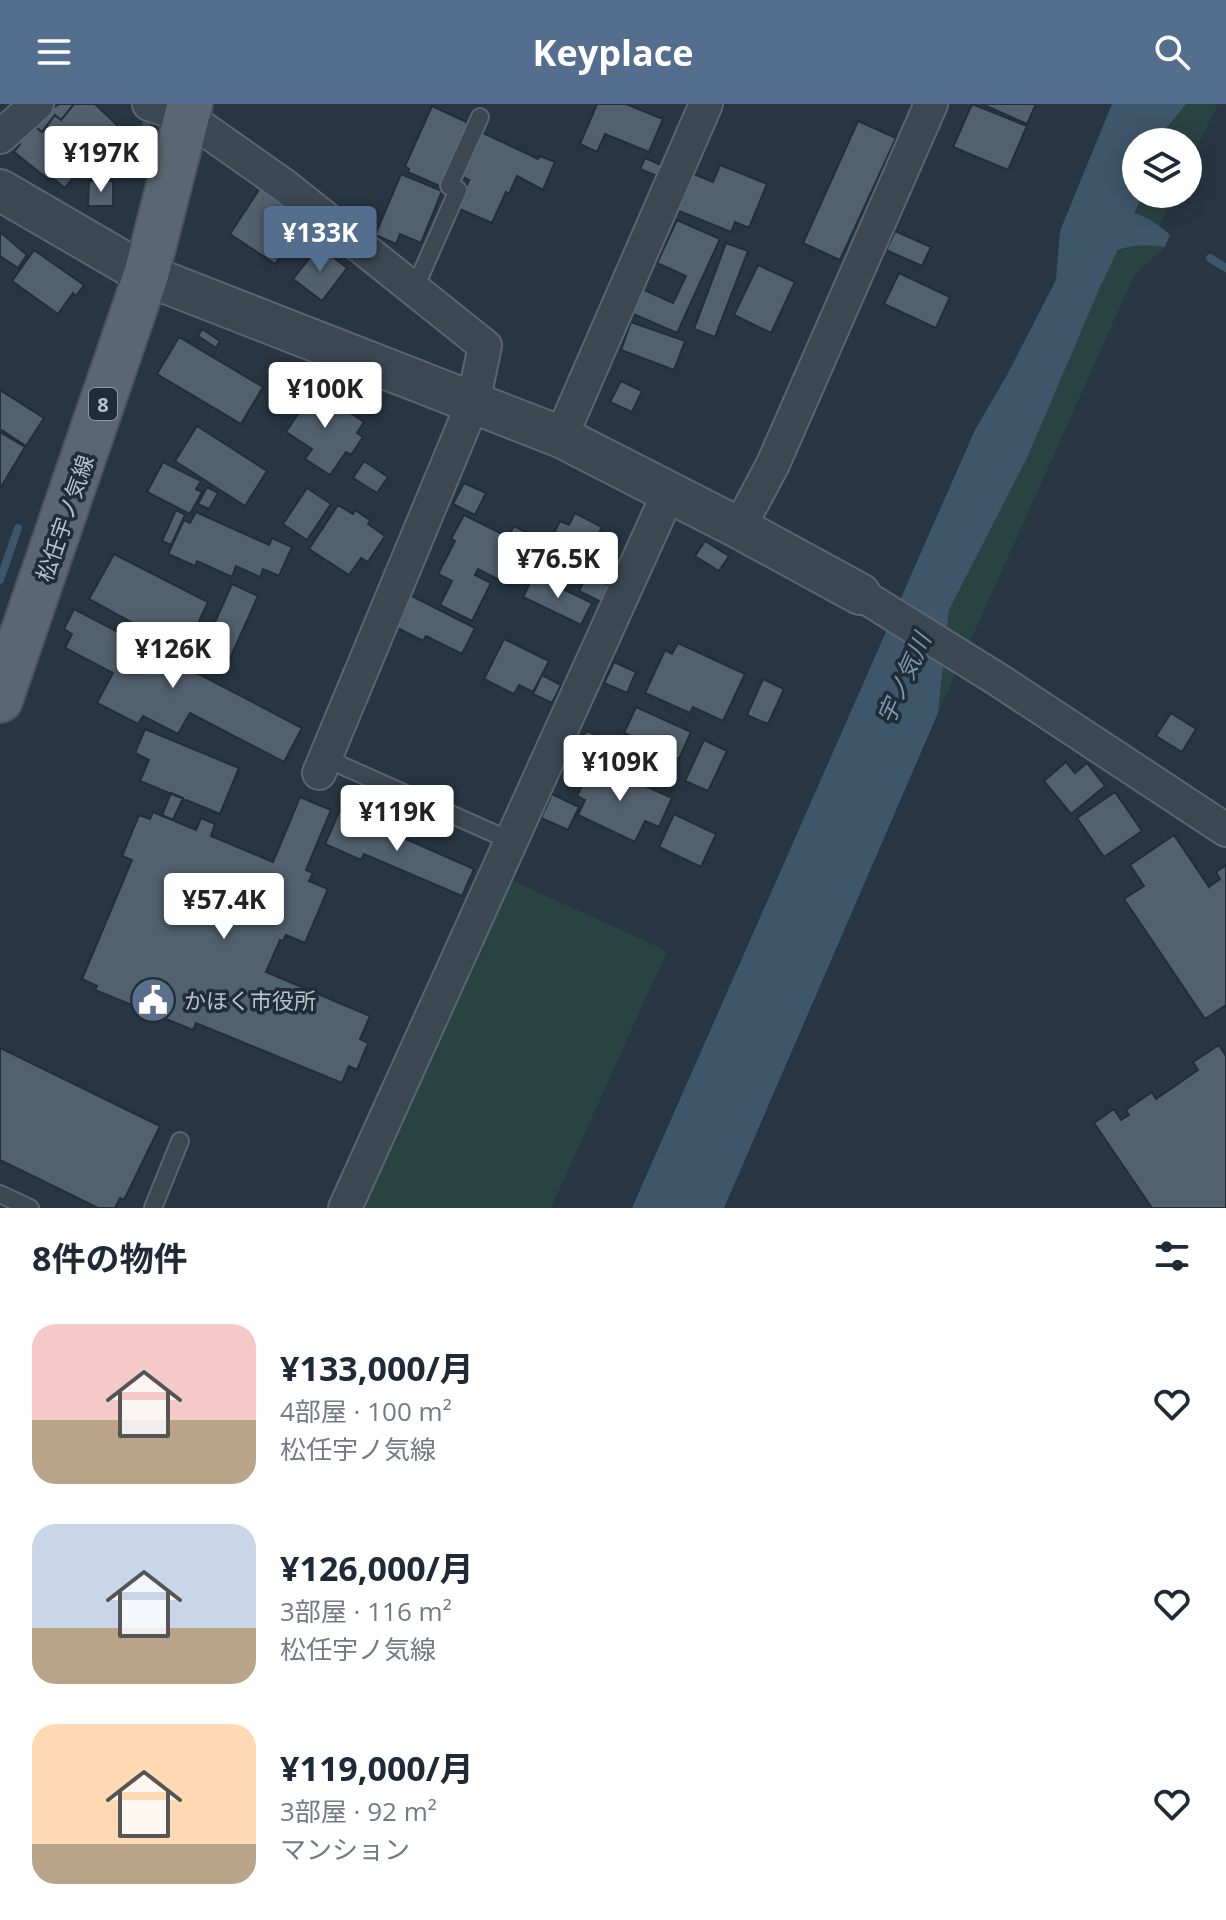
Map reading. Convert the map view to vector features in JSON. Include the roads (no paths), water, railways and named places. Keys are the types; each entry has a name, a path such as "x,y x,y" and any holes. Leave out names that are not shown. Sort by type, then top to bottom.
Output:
{"main road":[{"name":"松任宇ノ気線","path":"0,700 146,275 175,108"}],"street":[{"path":"0,137 37,104"},
{"path":"561,437 706,104"},
{"path":"739,528 773,464 931,104"},
{"path":"175,108 285,186 485,346 473,403 322,765"},
{"path":"0,190 146,275 561,437 739,528 860,594 997,679 1226,830"},
{"path":"345,1208 669,492"}],"lane":[{"path":"414,290 458,190 449,186 480,117"},
{"path":"322,765 511,841"},
{"path":"153,1208 180,1141"},
{"path":"0,1194 30,1208"}],"water":[{"path":"1112,104 1186,104 1165,128 1122,128 1122,164 1104,194 1099,211 1144,216 1170,235 1165,247 1148,245 1120,249 1106,259 1102,267 1100,287 1028,456 949,610 938,713 724,1208 632,1208 975,430 1056,280 1060,231"}],"waterway":[{"path":"133,171 147,122"},
{"name":"宇ノ気川","path":"1083,270 1122,185"},
{"path":"1210,258 1226,268"},
{"path":"0,580 18,528"}],"place":[{"name":"かほく市役所","path":"153,1000"}]}
